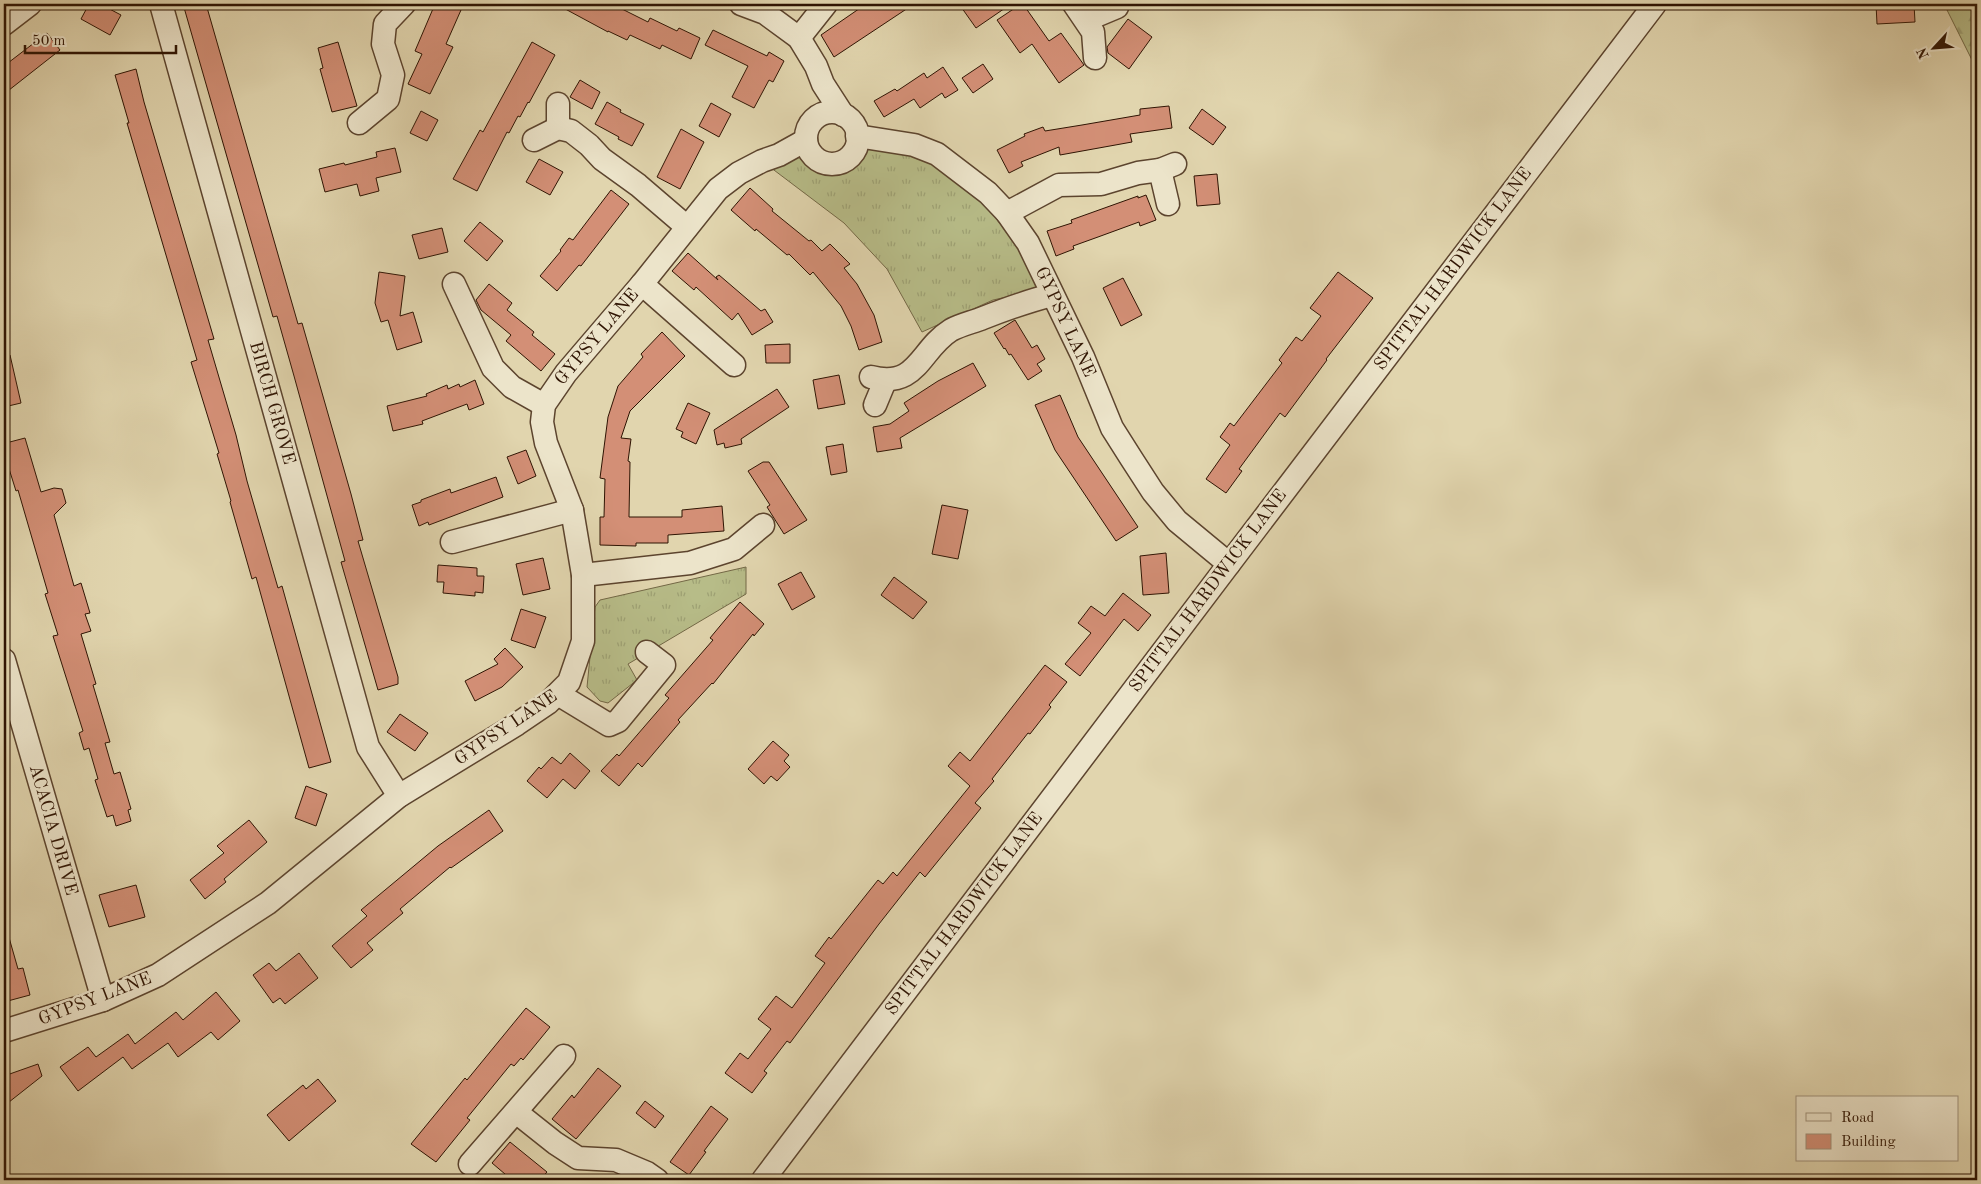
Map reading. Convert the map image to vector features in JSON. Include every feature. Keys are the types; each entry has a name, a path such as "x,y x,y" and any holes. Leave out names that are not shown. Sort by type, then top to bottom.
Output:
{"street":[{"path":"4,24 30,4"},
{"name":"BIRCH GROVE","path":"162,4 368,746 399,796"},
{"path":"359,123 388,99 393,75 383,44 385,24 404,4"},
{"path":"741,4 765,13 799,38 816,66 833,114"},
{"path":"799,38 826,4"},
{"name":"SPITTAL HARDWICK LANE","path":"764,1180 1655,4"},
{"path":"1095,58 1093,32 1080,12 1117,8"},
{"path":"558,104 558,128"},
{"path":"833,114 851,121 856,128 858,136 851,155 840,162 827,163 810,148 809,125 814,119 833,114"},
{"path":"534,140 558,128 571,131 589,145 602,159 638,185 687,227"},
{"name":"GYPSY LANE","path":"858,136 914,146 937,154 988,193 1007,213 1028,243 1083,357 1112,428 1153,492 1177,521 1229,564"},
{"name":"GYPSY LANE","path":"4,1031 103,1000 158,975 268,903 399,796 475,750 558,694 569,682 583,642 583,575 572,510 546,443 542,422 544,405 566,373 642,284 718,189 738,173 762,162 810,148"},
{"path":"1007,213 1059,185 1101,184 1138,173 1168,167 1168,204"},
{"path":"454,284 493,368 512,387 544,405"},
{"path":"642,284 734,365"},
{"path":"875,405 878,379 901,377 913,371 938,340 952,329 1024,302 1052,295"},
{"path":"452,542 572,510"},
{"path":"583,575 690,563 734,549 762,525"},
{"path":"558,694 609,725 618,721 664,665 648,652"},
{"name":"ACACIA DRIVE","path":"4,660 103,1000"},
{"path":"470,1164 564,1056"},
{"path":"516,1112 578,1158 616,1160 647,1173 657,1180"}],"green space":[{"path":"1944,4 1977,4 1977,70"},
{"path":"857,136 965,175 1049,288 993,300 922,332 887,269 844,223 762,161 807,146 820,161 836,163 851,155"},
{"path":"746,567 746,594 628,664 637,680 608,703 600,701 587,687 595,607 600,600"}],"building":[{"path":"89,4 100,4 121,15 110,35 81,19"},
{"path":"183,4 206,4 298,324 302,323 351,494 363,540 358,541 398,677 398,684 378,690 341,562 345,561 277,316 273,317"},
{"path":"435,4 447,4 461,10 446,44 453,47 430,94 408,84 422,54 415,51"},
{"path":"556,4 612,4 648,22 650,18 677,31 679,28 700,38 691,59 662,45 660,49 630,35 627,40"},
{"path":"866,4 914,4 834,57 821,35"},
{"path":"959,4 1011,4 976,28"},
{"path":"1023,4 1049,41 1061,33 1084,65 1059,83 1032,44 1020,53 997,20"},
{"path":"1876,4 1914,4 1915,22 1877,24"},
{"path":"1128,19 1152,37 1129,69 1108,53 1107,47"},
{"path":"713,30 767,56 769,52 784,61 773,82 769,80 754,108 732,97 748,66 705,45"},
{"path":"47,33 60,50 4,94 4,66"},
{"path":"338,42 357,106 332,112 320,69 323,68 318,48"},
{"path":"532,42 555,55 529,103 520,117 518,116 509,133 507,132 477,191 453,179 480,130 483,132"},
{"path":"983,64 993,79 973,93 962,78"},
{"path":"943,67 958,90 945,98 942,93 920,108 914,99 884,117 874,101 895,89 897,91 924,73 927,78"},
{"path":"136,69 214,339 208,340 236,435 247,481 278,588 282,586 331,762 309,768 256,577 252,579 230,502 217,454 219,453 191,362 197,360 127,123 129,123 115,75"},
{"path":"580,80 600,92 592,109 570,97"},
{"path":"607,102 621,110 620,112 644,124 632,146 595,124"},
{"path":"711,103 731,114 719,137 699,126"},
{"path":"1169,106 1172,128 1130,134 1132,142 1060,155 1059,147 1021,162 1023,166 1009,173 997,150 1025,136 1024,134 1043,127 1045,131 1082,125 1140,115 1140,109"},
{"path":"1202,109 1226,127 1213,145 1189,128"},
{"path":"421,111 438,120 427,141 410,133"},
{"path":"681,129 704,142 680,189 657,177"},
{"path":"395,148 401,172 376,178 379,191 360,196 357,184 325,192 319,169 377,157 376,152"},
{"path":"539,159 563,172 550,195 526,182"},
{"path":"1217,174 1220,204 1197,206 1194,176"},
{"path":"750,188 773,209 772,211 809,241 811,240 822,251 830,244 850,264 844,268 857,284 874,315 882,342 859,350 851,326 841,306 813,272 810,275 789,254 787,255 756,229 755,231 731,210"},
{"path":"611,190 629,204 581,266 579,265 557,291 540,276 561,251 569,238 573,240"},
{"path":"1146,195 1156,220 1140,226 1139,222 1073,246 1074,249 1056,256 1047,231 1072,223 1071,220 1138,196 1138,198"},
{"path":"480,222 503,241 487,261 464,241"},
{"path":"442,228 448,252 419,259 412,235"},
{"path":"688,253 718,280 716,277 719,275 761,311 765,309 773,322 752,335 738,313 732,320 696,287 694,290 672,271"},
{"path":"379,272 405,276 400,316 413,312 422,342 397,350 388,320 381,322 375,303"},
{"path":"1338,272 1373,298 1326,359 1285,417 1280,413 1239,469 1242,471 1226,493 1206,479 1230,445 1220,437 1230,423 1234,426 1282,363 1279,360 1296,337 1302,341 1321,316 1310,308"},
{"path":"1123,278 1142,315 1121,326 1103,288"},
{"path":"489,284 512,303 507,310 534,332 532,335 555,354 541,371 506,341 511,335 481,310 476,300"},
{"path":"1015,320 1032,348 1037,345 1045,359 1037,364 1042,371 1028,380 994,333"},
{"path":"662,332 685,356 630,411 621,438 631,439 628,461 630,462 629,517 682,517 682,510 722,506 724,531 668,535 668,543 636,543 636,546 600,545 600,517 604,517 605,479 600,478 608,417 618,386 643,357 641,354"},
{"path":"790,344 790,363 766,363 765,345"},
{"path":"10,355 21,403 4,407 4,356"},
{"path":"973,363 986,386 900,438 902,448 877,452 873,427 890,424 909,411 904,403 938,381"},
{"path":"839,375 845,404 818,409 813,380"},
{"path":"475,380 484,404 469,410 467,404 422,421 423,424 393,431 387,406 427,396 426,394 447,385 448,389 459,384 460,387"},
{"path":"777,389 789,407 741,439 742,444 725,448 724,443 717,445 714,430"},
{"path":"1060,395 1078,437 1138,527 1116,541 1055,450 1035,405"},
{"path":"688,403 710,413 696,444 681,437 683,432 676,429"},
{"path":"25,438 41,492 54,488 62,489 66,503 54,515 74,586 81,583 90,613 85,614 91,631 81,634 96,684 93,685 110,742 105,743 114,774 120,772 131,809 128,810 131,821 116,826 113,815 107,817 95,780 98,779 89,748 84,750 79,733 83,731 53,636 58,635 45,594 48,593 18,490 16,491 5,456 9,455 6,443"},
{"path":"843,444 847,472 831,475 826,447"},
{"path":"526,450 536,476 518,484 507,457"},
{"path":"763,462 769,462 807,520 784,534 767,507 770,505 748,471"},
{"path":"496,477 503,497 429,525 428,522 419,526 412,505 450,489 451,493"},
{"path":"942,505 968,510 958,559 932,554"},
{"path":"1166,553 1169,593 1143,595 1140,556"},
{"path":"543,558 550,589 523,595 516,564"},
{"path":"438,565 477,568 477,576 484,576 483,593 475,592 475,596 443,593 444,582 437,582"},
{"path":"801,572 815,597 792,610 778,584"},
{"path":"894,577 927,602 913,619 881,595"},
{"path":"1123,593 1151,615 1138,631 1124,619 1080,676 1065,664 1091,633 1078,623 1091,606 1105,616"},
{"path":"740,602 764,624 754,636 753,634 713,684 678,720 680,722 642,767 638,763 619,786 601,771 617,754 619,756 669,698 665,695 713,640 710,638"},
{"path":"521,609 546,617 535,648 511,640"},
{"path":"505,648 523,667 502,687 475,701 465,681 498,664 494,659"},
{"path":"1045,665 1067,682 1049,705 1051,707 1030,734 1028,733 992,779 994,781 975,803 981,808 925,877 920,872 790,1043 787,1041 764,1071 767,1073 752,1093 725,1073 740,1053 748,1059 771,1029 758,1019 776,996 792,1008 825,963 815,956 829,937 831,939 878,880 883,884 893,872 897,876 970,786 948,766 960,752 970,761"},
{"path":"400,714 428,733 415,751 387,732"},
{"path":"773,741 789,755 784,761 790,767 777,781 771,776 764,784 748,769"},
{"path":"570,753 590,771 575,789 563,779 547,798 527,781 539,767 541,769 552,757 561,764"},
{"path":"306,786 327,794 316,826 295,818"},
{"path":"489,810 503,831 450,867 400,909 403,913 367,943 373,950 351,968 332,946 367,916 361,910 438,846"},
{"path":"249,820 267,842 224,879 226,882 205,899 190,880 224,853 217,846"},
{"path":"136,885 145,917 109,927 99,895"},
{"path":"8,934 18,969 23,968 30,995 4,1002 4,935"},
{"path":"299,953 318,978 285,1004 280,998 273,1003 253,975 269,963 276,971"},
{"path":"216,992 240,1021 218,1040 211,1032 178,1057 168,1043 132,1069 123,1057 78,1091 60,1067 88,1047 96,1057 128,1034 135,1044 176,1012 183,1020"},
{"path":"526,1008 550,1027 523,1060 521,1058 514,1066 511,1064 467,1118 470,1120 436,1162 411,1144"},
{"path":"38,1064 42,1076 4,1106 4,1076"},
{"path":"598,1068 621,1086 576,1139 552,1119 572,1095 574,1098"},
{"path":"318,1079 336,1101 289,1141 267,1115 303,1085 306,1089"},
{"path":"645,1101 664,1116 655,1128 636,1113"},
{"path":"711,1106 728,1119 689,1175 670,1162"},
{"path":"510,1142 547,1172 540,1180 512,1180 492,1163"}]}
